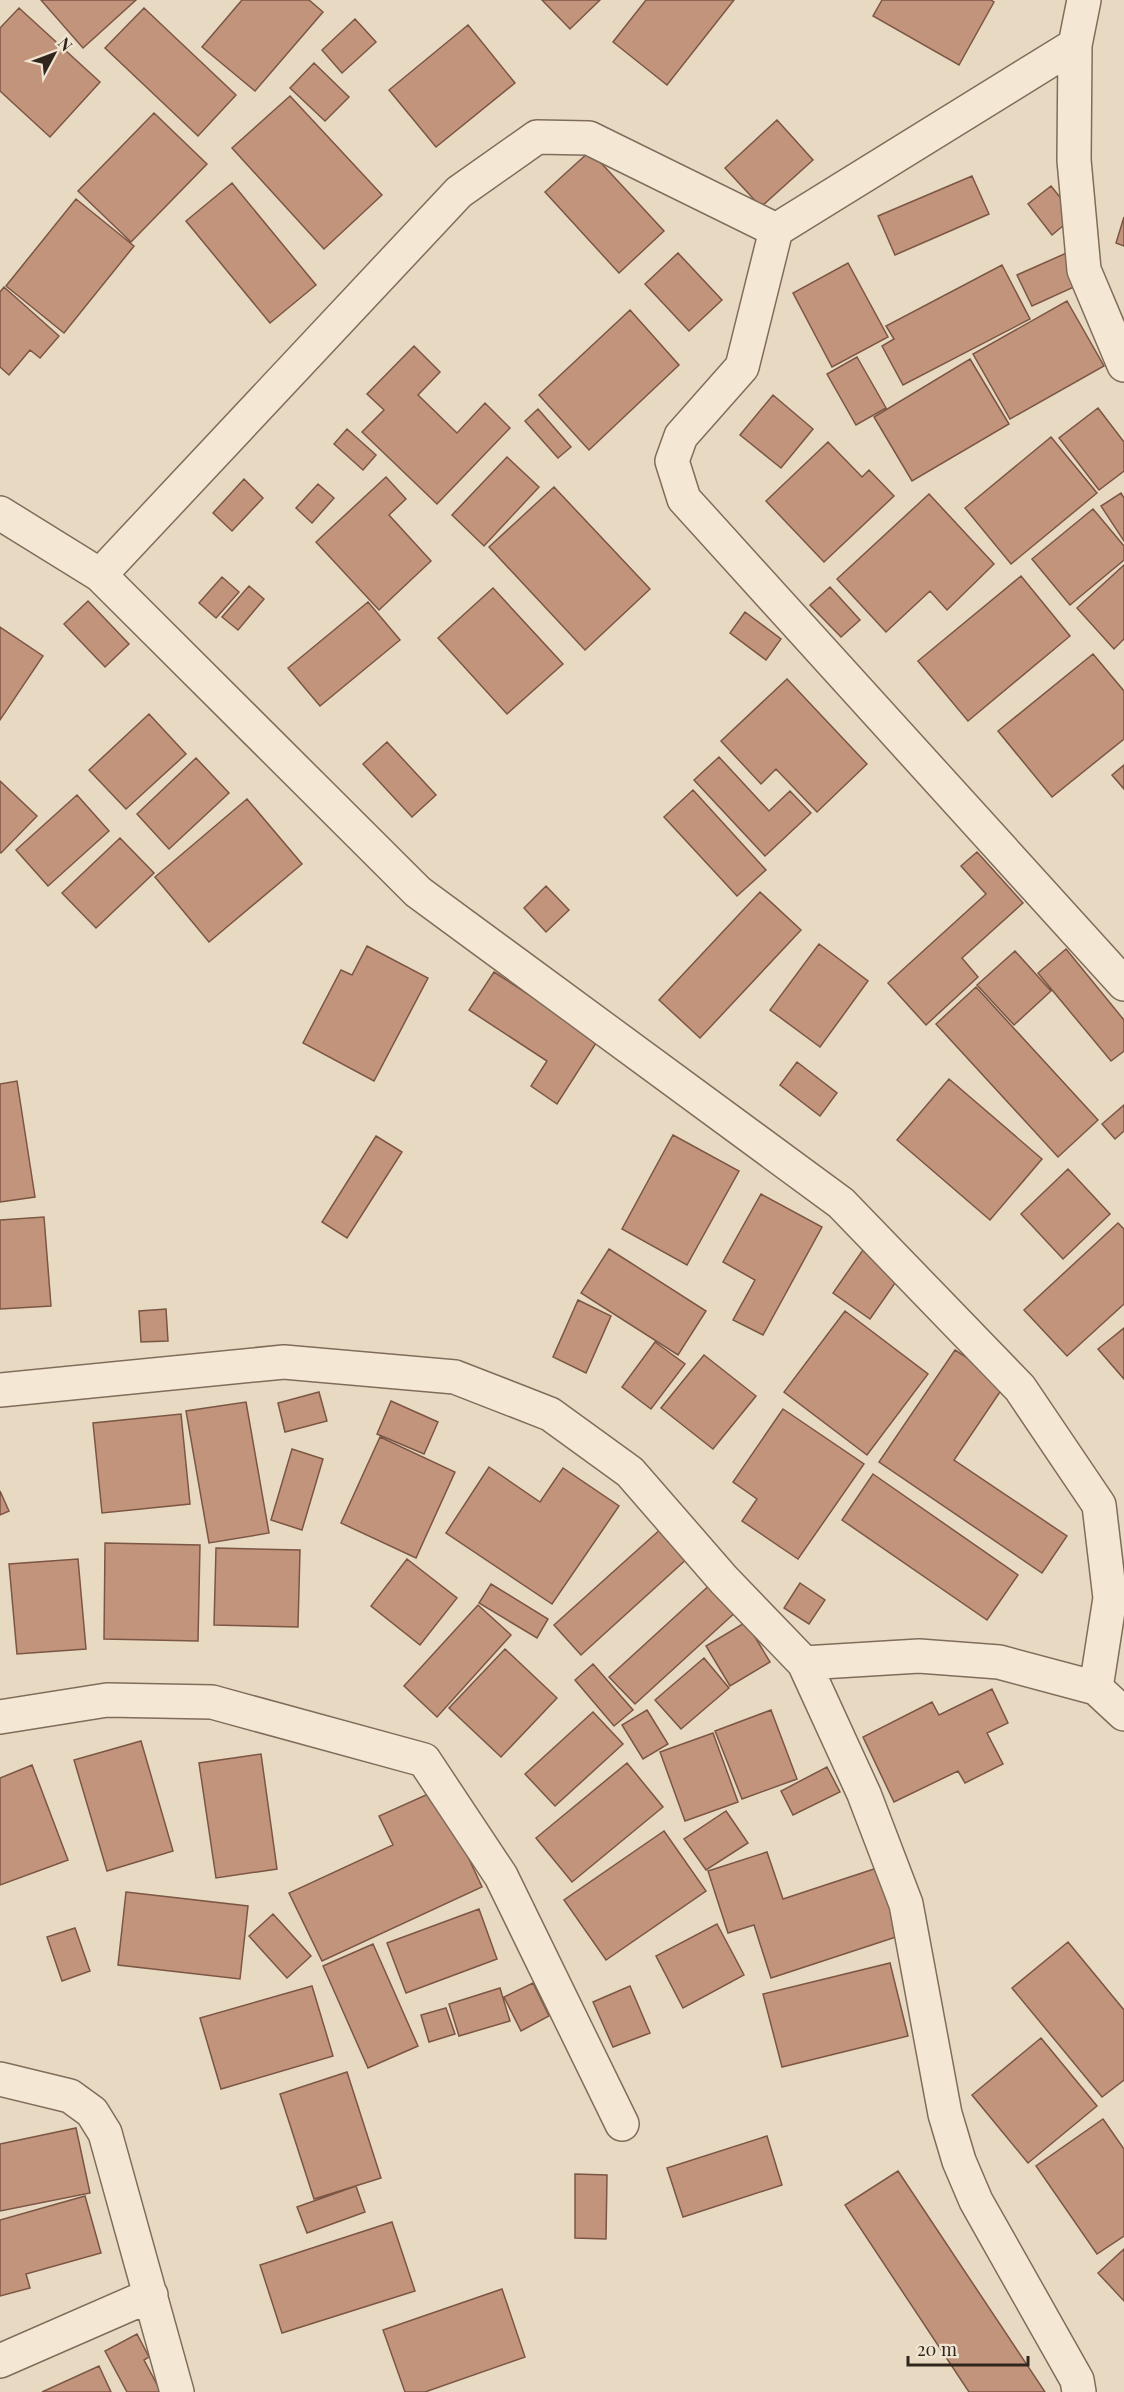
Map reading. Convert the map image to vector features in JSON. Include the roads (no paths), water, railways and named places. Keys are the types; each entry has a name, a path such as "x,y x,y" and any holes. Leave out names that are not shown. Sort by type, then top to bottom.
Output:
{"street":[{"path":"1084,0 1075,45 1074,160 1084,270 1124,365"},
{"path":"1075,45 776,230 742,367 681,436 672,461 684,499 1124,984"},
{"path":"100,574 459,192 537,137 589,138 776,230"},
{"path":"0,513 100,574 418,892 841,1203 1020,1388 1099,1505 1110,1598 1096,1688"},
{"path":"0,1390 284,1362 454,1377 550,1414 630,1472 724,1580 804,1663 864,1794 906,1904 945,2114 959,2162 976,2201 1077,2380 1079,2392"},
{"path":"804,1663 919,1656 999,1662 1096,1688 1124,1714"},
{"path":"0,1717 108,1700 212,1702 424,1760 501,1875 622,2124"},
{"path":"0,2079 70,2097 92,2112 105,2133 177,2392"},
{"path":"0,2361 151,2295"}]}
